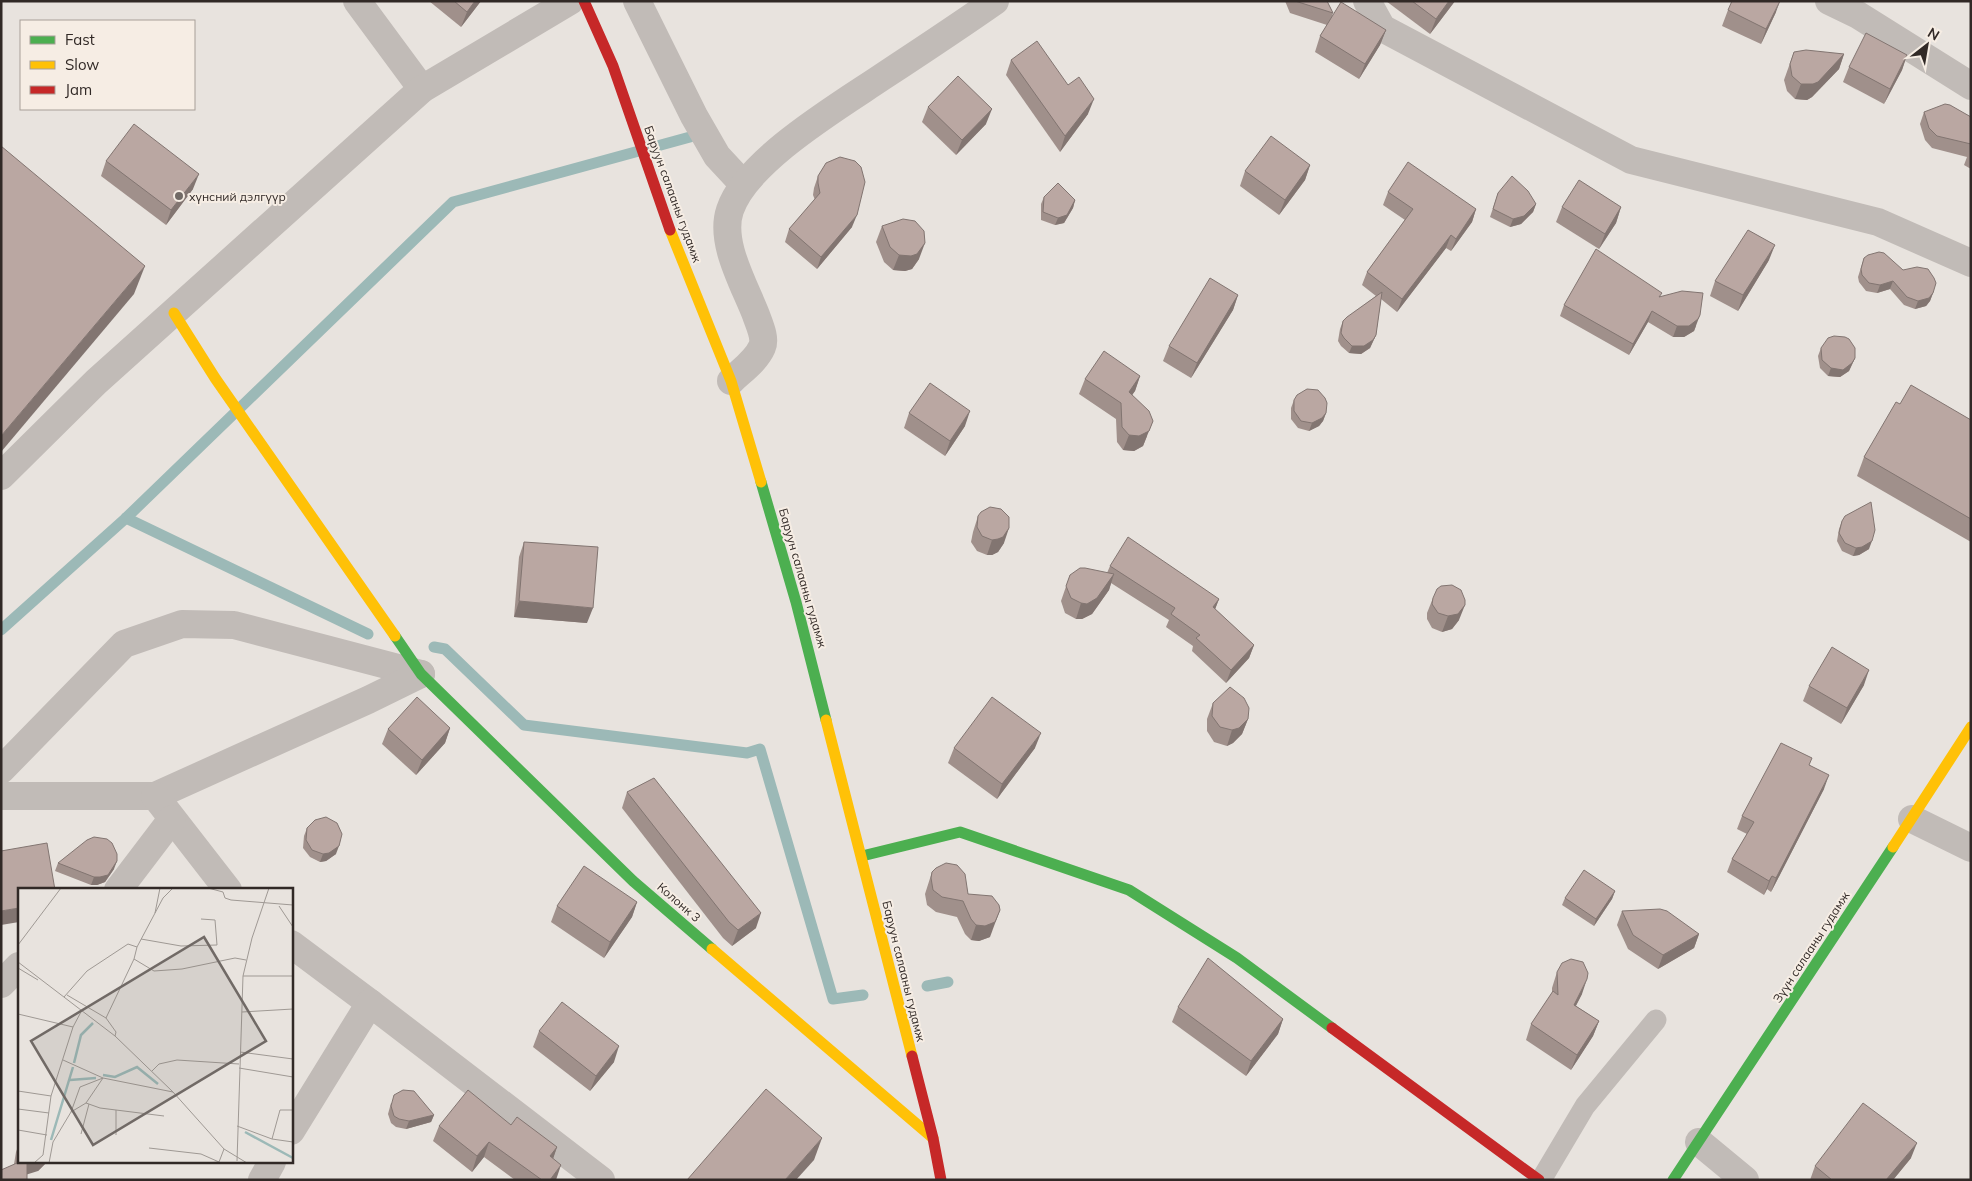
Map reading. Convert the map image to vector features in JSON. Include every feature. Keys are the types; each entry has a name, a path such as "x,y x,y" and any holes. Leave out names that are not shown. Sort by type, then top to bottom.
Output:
{"street":[{"path":"357,1 422,89"},
{"path":"1,476 96,382 422,89 570,1"},
{"name":"Баруун салааны гудамж","path":"584,1 613,66 669,229 731,381 796,602 933,1138 941,1180"},
{"path":"637,1 694,116 717,156 743,184"},
{"path":"731,381 751,362 762,347 762,330 731,252 726,233 730,210 743,184 780,149 844,103 995,1"},
{"path":"1367,1 1382,28 1632,160 1878,222 1971,263"},
{"path":"1829,1 1858,15 1971,86"},
{"name":"Колонк 3","path":"174,313 215,378 421,674 633,881 933,1138"},
{"path":"1,770 124,644 182,624 234,625 421,674"},
{"path":"1,796 155,796 368,700 421,674"},
{"name":"Зүүн салааны гудамж","path":"1673,1180 1971,727"},
{"path":"155,796 226,888"},
{"path":"120,888 172,819"},
{"path":"1912,819 1971,848"},
{"path":"862,856 960,832 1129,890 1237,958 1540,1180"},
{"path":"292,945 601,1180"},
{"path":"1,984 18,967"},
{"path":"292,1130 370,1003"},
{"path":"1699,1142 1745,1180"},
{"path":"262,1180 271,1164"}],"lane":[{"path":"1540,1180 1585,1106 1656,1020"}],"building":[{"path":"454,1 475,1 467,12"},
{"path":"1295,1 1327,1 1333,13"},
{"path":"1412,1 1449,1 1436,19"},
{"path":"1732,1 1780,1 1766,29 1728,10"},
{"path":"1341,2 1386,30 1365,64 1320,36"},
{"path":"1866,33 1907,55 1890,89 1849,67"},
{"path":"1037,41 1068,85 1079,77 1094,99 1065,136 1011,60"},
{"path":"1806,50 1844,54 1818,82 1801,84 1792,76 1790,64 1794,52"},
{"path":"958,76 992,109 962,140 928,107"},
{"path":"1945,104 1971,117 1971,144 1937,136 1929,128 1924,112"},
{"path":"134,124 199,174 171,210 106,161"},
{"path":"1271,136 1310,165 1285,200 1245,171"},
{"path":"1,146 145,266 1,436"},
{"path":"840,157 855,161 861,167 865,182 857,215 821,257 789,229 820,193 818,176 826,163"},
{"path":"1408,162 1476,209 1456,239 1451,235 1402,299 1367,272 1413,209 1388,192"},
{"path":"1512,176 1528,191 1536,204 1524,216 1513,219 1493,209 1498,193"},
{"path":"1579,180 1621,207 1605,234 1562,207"},
{"path":"1058,183 1075,200 1067,215 1058,218 1043,212 1044,197"},
{"path":"903,219 915,221 924,231 925,243 917,254 911,256 899,255 890,247 882,226"},
{"path":"1748,230 1775,245 1743,295 1715,281"},
{"path":"1596,249 1662,293 1659,297 1682,291 1703,293 1698,319 1689,326 1677,326 1652,311 1633,344 1564,305"},
{"path":"1879,252 1884,253 1903,270 1917,267 1928,269 1936,283 1933,293 1929,298 1918,301 1907,297 1893,281 1880,285 1869,283 1862,275 1861,269 1864,258"},
{"path":"1210,278 1238,295 1197,363 1169,346"},
{"path":"1382,292 1376,335 1373,340 1364,346 1352,346 1341,333 1343,321"},
{"path":"1834,336 1849,339 1855,348 1855,358 1843,370 1831,368 1822,360 1821,348 1828,338"},
{"path":"1104,351 1140,376 1129,392 1149,411 1153,421 1149,431 1139,436 1129,435 1122,427 1121,403 1085,379"},
{"path":"930,383 970,411 950,441 909,413"},
{"path":"1911,385 1971,420 1971,519 1864,457 1896,402 1900,404"},
{"path":"1307,389 1318,390 1327,403 1326,413 1322,418 1312,423 1301,421 1294,411 1294,400 1297,395"},
{"path":"1871,502 1875,530 1872,541 1856,548 1845,543 1839,533 1845,516"},
{"path":"990,507 1001,509 1009,517 1009,528 1003,537 992,540 982,536 977,527 978,516"},
{"path":"1128,537 1219,599 1213,607 1254,645 1231,670 1196,638 1200,635 1171,614 1175,608 1110,566"},
{"path":"524,542 598,547 593,608 519,601"},
{"path":"1080,568 1114,574 1097,598 1087,604 1071,598 1066,586 1070,575"},
{"path":"1452,585 1461,590 1465,605 1458,614 1448,616 1438,613 1432,604 1437,589 1441,586"},
{"path":"1832,647 1869,670 1847,708 1809,686"},
{"path":"1230,687 1244,698 1249,708 1248,719 1239,728 1232,730 1220,727 1212,716 1213,703"},
{"path":"417,697 450,728 422,760 388,729"},
{"path":"992,697 1041,733 1002,784 954,748"},
{"path":"1781,743 1812,758 1809,765 1829,775 1776,878 1772,876 1769,881 1732,859 1754,822 1742,816"},
{"path":"654,778 761,913 738,930 729,922 627,792"},
{"path":"326,817 337,823 342,834 339,846 329,853 323,854 312,850 306,840 307,828 315,820"},
{"path":"94,837 107,839 112,843 117,854 117,861 108,875 94,877 58,863 87,840"},
{"path":"47,843 55,888 18,888 18,908 1,911 1,851"},
{"path":"946,863 957,865 965,874 968,894 992,896 999,905 1000,910 995,922 985,926 976,925 971,919 963,901 942,897 933,890 932,872"},
{"path":"584,866 637,902 610,942 557,906"},
{"path":"1584,870 1615,891 1596,919 1565,898"},
{"path":"1660,909 1667,911 1699,934 1663,955 1633,935 1622,911"},
{"path":"1208,958 1283,1019 1251,1061 1178,1007"},
{"path":"1571,959 1583,962 1588,973 1574,1005 1599,1021 1577,1055 1531,1024 1553,991 1558,995 1557,972 1562,963"},
{"path":"562,1002 619,1046 596,1076 539,1031"},
{"path":"766,1089 822,1138 785,1180 687,1180"},
{"path":"403,1090 414,1091 434,1115 409,1121 394,1116 391,1106 394,1095"},
{"path":"468,1090 511,1125 517,1117 557,1147 550,1156 561,1165 550,1180 542,1180 489,1142 477,1156 439,1126"},
{"path":"1863,1103 1917,1143 1886,1180 1832,1180 1815,1166"},
{"path":"18,1157 18,1164 27,1164 27,1180 1,1180 1,1170 17,1163"}],"waterway":[{"path":"1,630 126,518 453,202 690,137"},
{"path":"126,518 368,634"},
{"path":"434,647 445,649 524,725 747,753 760,749 833,999 863,995"},
{"path":"927,986 948,982"}],"traffic: fast":[{"path":"761,482 796,602 826,720"},
{"path":"395,636 421,674 633,881 712,949"},
{"path":"862,856 960,832 1129,890 1237,958 1332,1028"},
{"path":"1673,1180 1893,847"}],"traffic: slow":[{"path":"670,230 731,381 761,482"},
{"path":"174,313 215,378 395,636"},
{"path":"826,720 912,1056"},
{"path":"1893,847 1971,727"},
{"path":"712,949 933,1138"}],"traffic: jam":[{"path":"584,1 613,66 670,230"},
{"path":"1332,1028 1539,1180"},
{"path":"912,1056 933,1138 941,1180"}],"place":[{"name":"хүнсний дэлгүүр","path":"179,196"}]}
